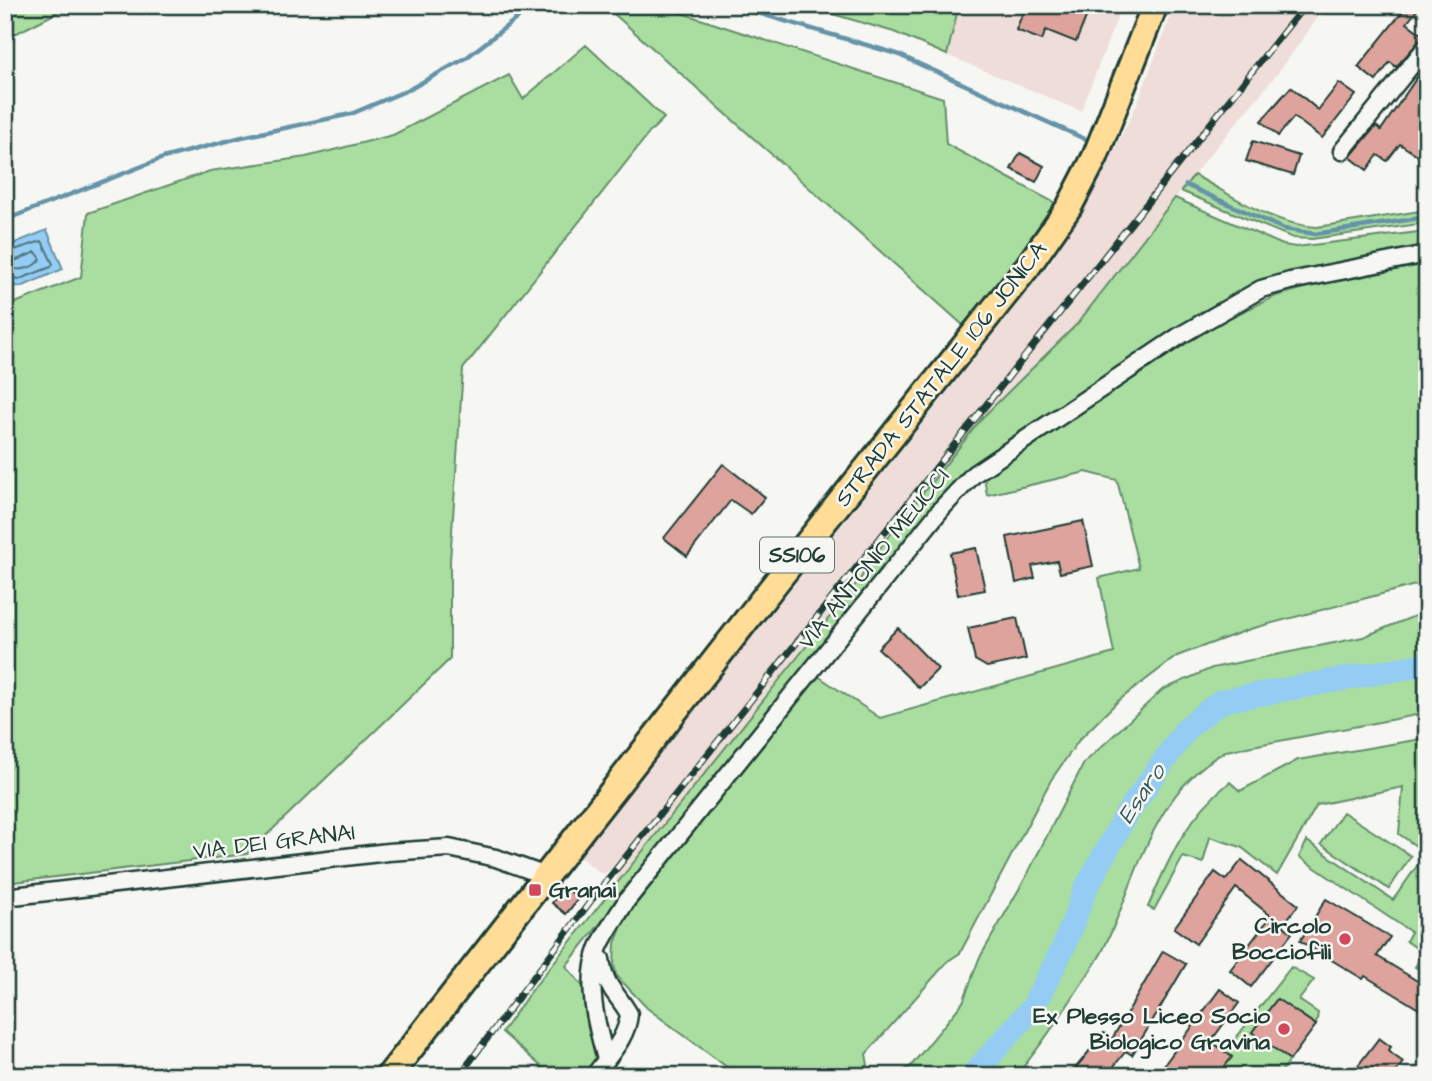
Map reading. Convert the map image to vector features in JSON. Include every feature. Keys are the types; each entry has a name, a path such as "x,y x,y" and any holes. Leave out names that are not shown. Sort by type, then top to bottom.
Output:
{"main road":[{"name":"STRADA STATALE 106 JONICA","path":"389,1076 776,581 1028,266 1069,207 1095,157 1155,5"}],"street":[{"path":"1342,151 1427,46"},
{"name":"VIA ANTONIO MEUCCI","path":"600,946 627,901 942,508 974,474 1181,335 1261,289 1427,254"},
{"name":"VIA DEI GRANAI","path":"5,897 388,852 449,848 496,858 546,876"},
{"path":"600,946 595,963 594,1007 606,1059"},
{"path":"594,1076 624,1037 629,1025 629,1014 610,989 604,975 600,946"}],"shaded area":[{"path":"959,5 1122,5 1081,111 947,55"},
{"path":"1175,5 1327,5 1277,74 1203,163 1077,324 983,417 879,549 860,579 616,885 617,867 602,874 578,856 1050,263 1095,190 1137,104"}],"green space":[{"path":"5,5 72,5 5,39"},
{"path":"604,5 657,5 943,98 946,144 1057,204 1018,261 964,326"},
{"path":"802,5 959,5 947,55 894,32"},
{"path":"586,45 664,118 650,132 463,369 450,561 450,659 247,854 5,883 5,307 81,277 88,213 210,171 306,157 393,135 509,75 523,99"},
{"path":"1194,175 1253,208 1300,225 1317,227 1427,210 1427,223 1312,239 1293,238 1181,191"},
{"path":"1175,198 1283,245 1296,247 1427,231 1427,246 1304,269 1248,288 1203,311 985,455 950,488 566,966 585,989 589,1025 600,1058 589,1076 552,1076 502,1032 531,991 860,579 879,549 983,417 1077,324"},
{"path":"1427,264 1427,582 1250,629 1177,656 1118,701 1079,740 1051,780 960,953 948,961 866,1054 868,1065 853,1076 739,1076 647,1008 616,975 615,943 631,911 818,676 880,718 1114,653 1099,578 1139,568 1117,480 1086,472 987,495 984,477 1214,325 1276,296 1312,286"},
{"path":"1427,611 1427,713 1226,751 1200,769 1180,790 1149,840 1099,957 1016,1076 895,1076 911,1066 963,1002 979,959 1026,877 1084,763 1162,690 1212,668 1363,637"},
{"path":"1427,738 1427,974 1415,967 1424,953 1406,941 1411,932 1299,857 1307,841 1393,900 1426,853 1399,834 1403,787 1317,805 1277,875 1241,847 1210,837 1203,863 1183,857 1154,910 1148,907 1181,839 1202,809 1230,782 1240,791 1298,760"},
{"path":"1343,812 1411,856 1389,889 1321,844"},
{"path":"1291,967 1314,980 1299,1000 1318,1013 1316,1025 1300,1014 1295,1021 1290,1009 1277,999 1252,1032 1290,1060 1278,1076 1217,1076 1232,1057 1225,1052"}],"water":[{"path":"47,230 63,269 21,287 5,284 5,247"}],"building":[{"path":"1026,5 1091,5 1076,42 1046,30 1042,40 1016,30"},
{"path":"1395,5 1421,5 1407,23 1424,36 1396,67 1390,62 1376,81 1358,67 1403,11"},
{"path":"1424,67 1427,69 1427,162 1400,144 1387,161 1378,155 1367,170 1350,157 1376,126 1381,130"},
{"path":"1339,83 1356,95 1322,138 1294,117 1278,136 1261,121 1291,87 1318,110"},
{"path":"1253,141 1299,156 1293,175 1246,161"},
{"path":"1020,153 1044,166 1036,182 1011,169"},
{"path":"723,464 765,497 751,514 731,500 687,556 664,538"},
{"path":"1083,521 1093,566 1060,573 1057,561 1032,566 1035,578 1016,583 1007,537"},
{"path":"976,548 985,590 958,595 950,553"},
{"path":"1017,618 1026,659 987,667 975,660 968,628"},
{"path":"898,628 938,669 919,688 878,648"},
{"path":"1242,860 1298,905 1283,925 1292,933 1251,987 1230,970 1271,916 1236,888 1196,944 1174,928 1215,872 1226,880"},
{"path":"564,887 579,898 566,914 552,903"},
{"name":"Circolo Bocciofili","path":"1326,899 1390,937 1377,956 1427,987 1427,1014 1300,941"},
{"path":"1163,951 1186,964 1132,1055 1126,1051 1106,1076 1069,1076 1104,1033 1112,1039"},
{"path":"1220,989 1239,1003 1211,1041 1232,1057 1217,1076 1156,1076"},
{"name":"Ex Plesso Liceo Socio Biologico Gravina","path":"1277,999 1316,1025 1290,1060 1252,1032"},
{"path":"1379,1038 1391,1047 1388,1051 1403,1062 1393,1076 1350,1076"}],"waterway":[{"path":"5,220 163,158 242,137 351,114 410,89 466,58 534,5"},
{"path":"731,5 897,54 1087,140"},
{"path":"1186,185 1284,229 1315,234 1427,217"},
{"name":"Esaro","path":"972,1076 1033,1007 1064,946 1085,890 1126,815 1187,728 1221,701 1427,664"}],"railway":[{"path":"459,1076 593,898 1305,5"}],"place":[{"name":"Granai","path":"535,890"},
{"name":"Circolo Bocciofili","path":"1345,939"},
{"name":"Ex Plesso Liceo Socio Biologico Gravina","path":"1284,1029"}]}
